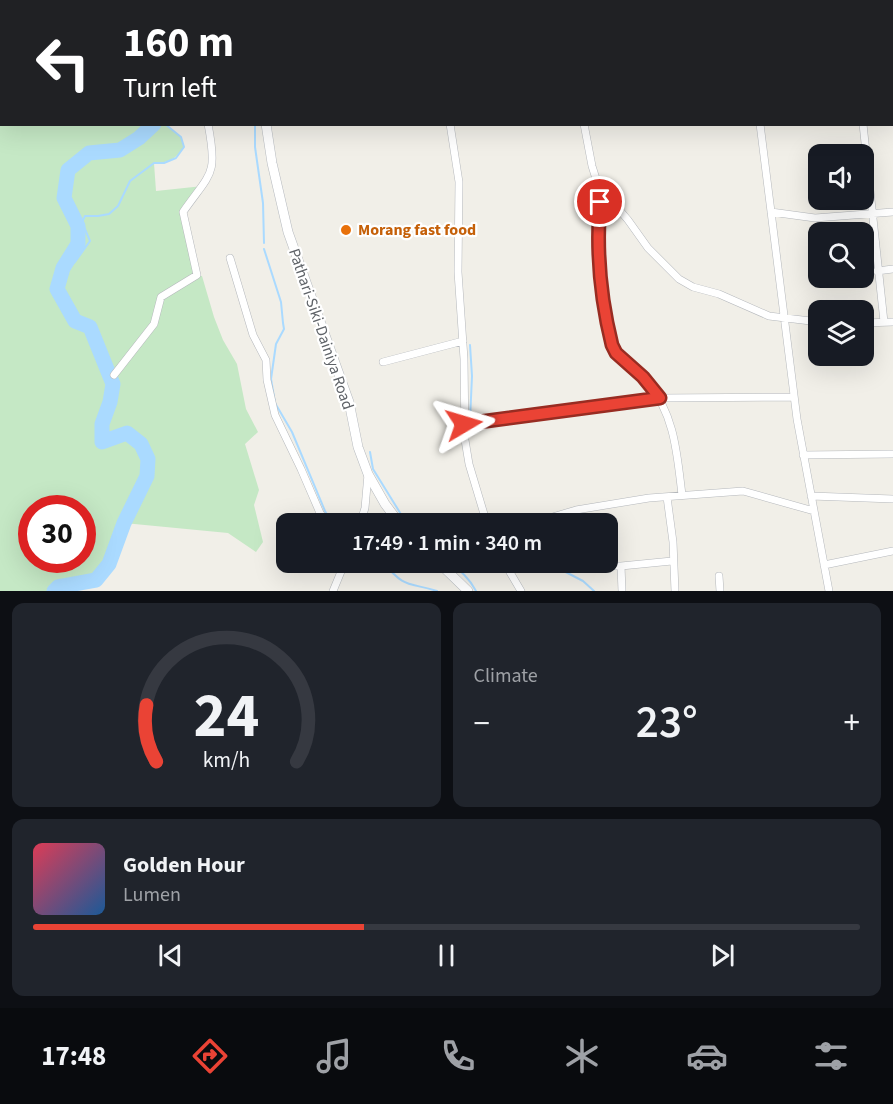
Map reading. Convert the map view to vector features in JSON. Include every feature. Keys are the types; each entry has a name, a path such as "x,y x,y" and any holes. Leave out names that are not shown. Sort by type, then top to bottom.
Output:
{"main road":[{"name":"Pathari-Siki-Dainiya Road","path":"266,126 272,163 288,232 350,402 358,447 368,474 392,513"},
{"path":"449,573 468,591"}],"street":[{"path":"114,375 154,324 161,297 197,275 183,212 211,173 214,159 208,126"},
{"path":"450,126 459,182 458,272 463,341 464,424 469,464 484,513"},
{"path":"585,126 592,166 598,184 648,248 679,279 693,287 719,294 769,316 808,321"},
{"path":"760,126 794,397 829,591"},
{"path":"863,126 884,322"},
{"path":"602,190 597,248 599,274 612,345 616,353 643,377 660,398 675,440 682,495"},
{"path":"771,212 815,218 893,212"},
{"path":"230,258 253,335 266,360 274,415 320,513"},
{"path":"877,271 893,269"},
{"path":"874,322 893,322"},
{"path":"383,362 463,341"},
{"path":"464,424 660,398 794,397"},
{"path":"803,455 893,454"},
{"path":"363,513 368,474"},
{"path":"566,513 667,496 743,491 814,511"},
{"path":"667,496 673,542 675,591"},
{"path":"811,496 893,499"},
{"path":"824,565 893,551"},
{"path":"622,591 621,566 672,561"},
{"path":"333,591 340,573"},
{"path":"510,573 521,591"},
{"path":"719,576 720,591"}],"green space":[{"path":"0,126 166,126 181,137 184,147 172,160 154,163 156,191 203,186 183,212 197,275 202,276 223,340 237,364 246,409 258,432 245,444 259,490 254,505 263,542 256,552 228,533 124,523 109,564 96,580 59,587 54,591 0,591"}],"waterway":[{"path":"54,591 58,587 96,580 109,564 124,523 147,476 148,459 141,444 127,433 102,442 102,424 110,402 113,384 90,327 75,321 57,289 63,268 78,244 78,226 64,198 68,170 89,153 120,150 139,138 152,126"},
{"path":"62,272 75,262 90,241 82,222 85,216 109,214 118,206 130,181 154,163 164,163 176,158 184,147 181,137 167,126"},
{"path":"255,126 255,147 263,203 264,243"},
{"path":"264,249 281,302 284,329 276,344 271,379 275,403 292,432 326,513"},
{"path":"470,345 472,376 470,420"},
{"path":"370,452 373,469 400,513"},
{"path":"392,573 402,581 437,591"},
{"path":"462,573 476,591"},
{"path":"568,573 583,581 594,591"}],"place":[{"name":"Morang fast food","path":"346,230"}],"route":[{"path":"464,424 660,398 643,377 616,353 612,345 599,274 597,248 600,202"}]}
